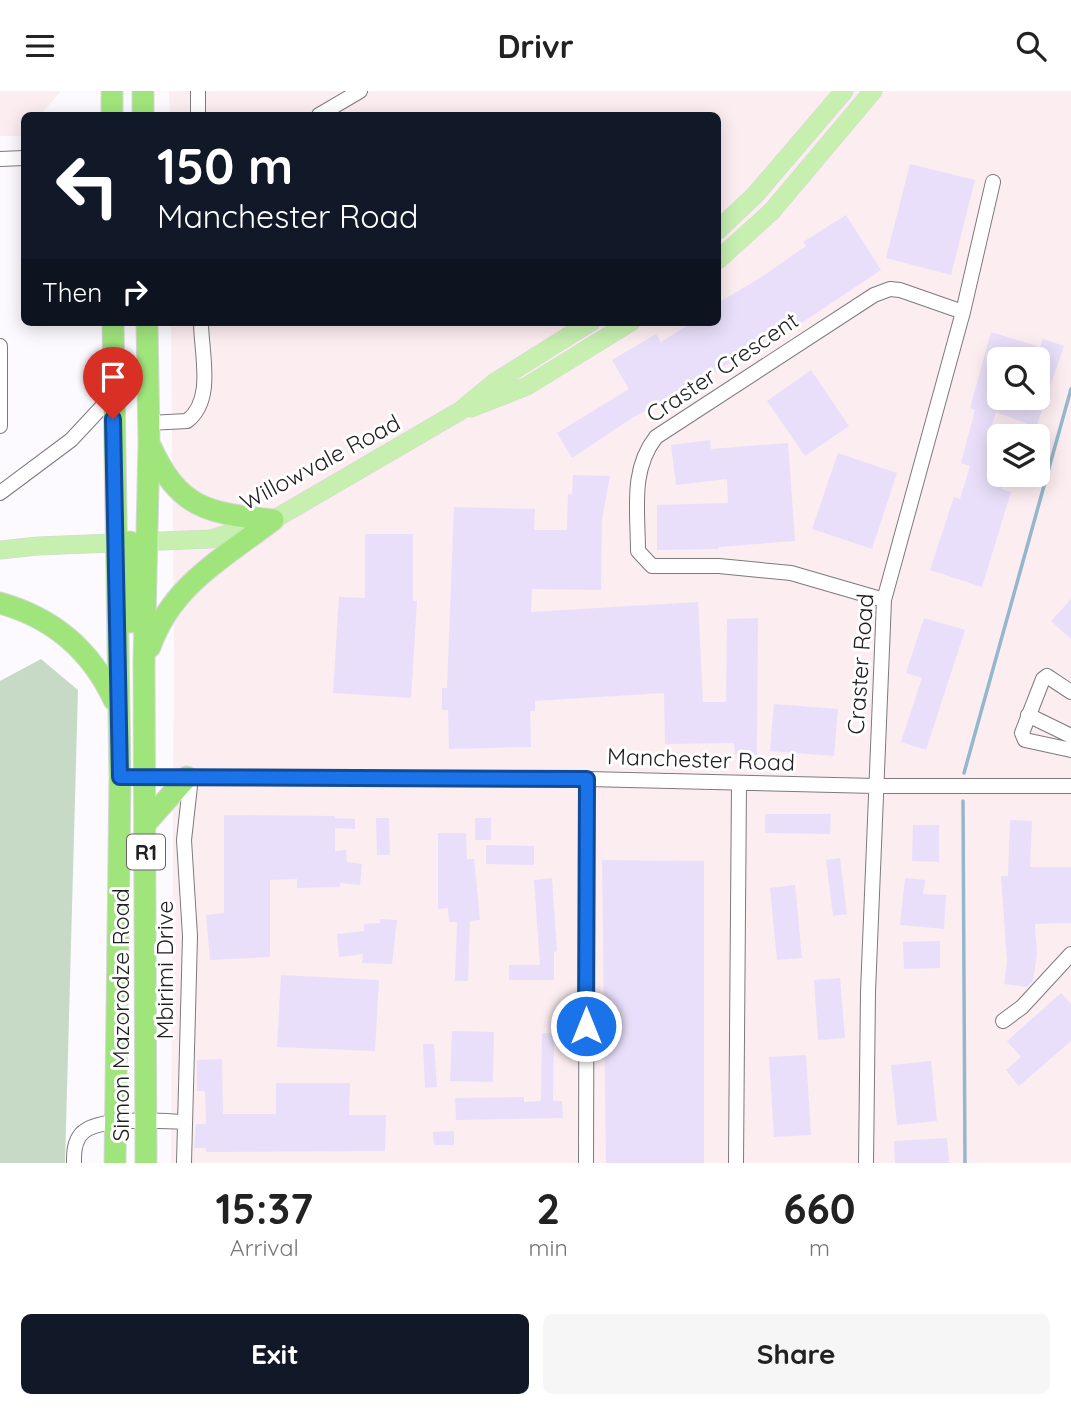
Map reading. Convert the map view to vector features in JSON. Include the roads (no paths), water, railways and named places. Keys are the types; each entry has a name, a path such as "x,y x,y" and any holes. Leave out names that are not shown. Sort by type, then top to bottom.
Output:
{"highway":[{"path":"112,91 112,112"},
{"path":"143,91 143,112"},
{"name":"Simon Mazorodze Road","path":"113,326 113,395 144,663 147,778 146,1163"},
{"name":"Simon Mazorodze Road","path":"115,1163 120,777 117,709 130,542 149,433 147,326"},
{"path":"149,433 166,477 190,502 225,515 272,520"},
{"path":"144,663 160,619 171,603 189,585 272,520"},
{"path":"0,603 38,617 72,639 102,675 117,709"},
{"path":"146,823 189,777"},
{"path":"119,878 134,840 135,789 147,778"}],"main road":[{"path":"721,227 755,195 844,91"},
{"path":"721,257 772,211 873,91"},
{"name":"Willowvale Road","path":"0,550 211,539 272,520 460,411 513,369 584,326"},
{"name":"Willowvale Road","path":"460,411 527,386 624,326"}],"street":[{"path":"198,91 198,112"},
{"path":"324,112 360,91"},
{"path":"0,159 21,159"},
{"name":"Craster Road","path":"866,1163 868,992 884,600 963,312 993,182"},
{"name":"Craster Crescent","path":"884,600 791,573 719,566 652,566 638,551 638,474 644,452 656,437 874,295 890,289 900,290 963,312"},
{"path":"149,433 187,421 202,405 204,392 201,326"},
{"path":"0,346 0,426"},
{"path":"0,493 71,440 113,395"},
{"path":"1071,692 1047,676 1038,685 1022,733 1025,740 1071,750"},
{"path":"1028,715 1071,736"},
{"name":"Manchester Road","path":"120,777 587,779 875,786 1071,786"},
{"name":"Mbirimi Drive","path":"184,1163 190,936 184,840 189,777"},
{"path":"586,1163 587,779"},
{"path":"736,1163 739,784"},
{"path":"1003,1021 1022,1007 1071,954"},
{"path":"74,1163 74,1151 80,1134 97,1123 184,1122"}],"waterway":[{"path":"964,773 1071,389"},
{"path":"963,801 965,1163"}]}
